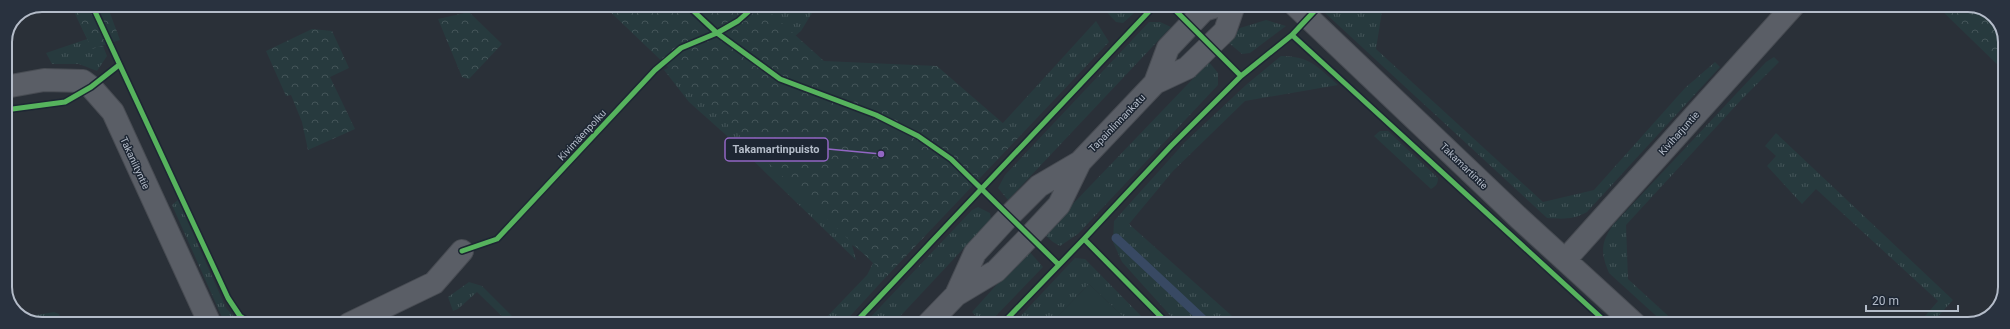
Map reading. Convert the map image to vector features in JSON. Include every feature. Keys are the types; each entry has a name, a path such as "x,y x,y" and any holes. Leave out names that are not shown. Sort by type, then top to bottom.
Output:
{"street":[{"name":"Tapainlinnankatu","path":"1155,83 1168,48 1202,12"},
{"name":"Tapainlinnankatu","path":"956,295 975,252 1039,186 1080,162 1155,83 1187,68 1225,30 1231,12"},
{"name":"Takamartintie","path":"1302,12 1565,260 1628,317"},
{"name":"Kiviharjuntie","path":"1565,260 1788,12"},
{"name":"Takaniityntie","path":"12,86 44,80 82,81 91,87 113,112 207,317"},
{"name":"Tapainlinnankatu","path":"935,317 956,295 996,271 1059,205 1080,162"},
{"path":"364,317 434,283 462,251"}],"green space":[{"path":"74,12 76,12 103,46 107,56 97,71 79,64 52,64 46,53 87,39"},
{"path":"74,12 110,12 120,40 92,49"},
{"path":"469,12 502,44 469,79 462,77 438,19"},
{"path":"610,12 770,12 824,61 937,66 1019,137 887,276"},
{"path":"760,12 812,13 801,31 783,46 746,27"},
{"path":"1107,12 1135,12 1123,23 1116,22"},
{"path":"1324,12 1382,12 1376,49 1543,202 1594,190 1685,88 1715,62 1720,67 1587,212 1572,218 1547,218"},
{"path":"1943,12 1971,12 1986,18 1996,31 1998,41 1998,65"},
{"path":"1266,20 1286,26 1250,53 1242,54 1229,43 1240,28"},
{"path":"1096,21 1109,42 1019,137 1002,124"},
{"path":"1149,22 1160,22 1171,27 1008,200 998,188 1005,175"},
{"path":"312,29 332,31 349,68 330,77 355,129 308,150 302,122 291,95 286,96 266,51"},
{"path":"687,56 895,267 849,317 827,317 867,275 873,263 852,245 856,260 736,144 689,102 664,70"},
{"path":"1281,56 1307,60 1319,68 1338,85 1245,101 1173,171 1129,224 1233,317 1172,317 1122,262 1113,242 1114,221 1185,142 1247,84"},
{"path":"1774,57 1779,62 1741,100 1626,225 1628,279 1669,317 1657,317 1609,273 1603,254 1606,237 1613,225 1766,62"},
{"path":"1209,62 1218,73 1218,85 1078,234 1060,246 1044,234"},
{"path":"1380,131 1388,131 1438,178 1438,182 1435,186 1431,189 1374,136"},
{"path":"1776,133 1953,300 1937,317 1924,317 1938,301 1816,189 1802,204 1767,166 1776,156 1765,146"},
{"path":"178,200 226,308 234,317 222,317 172,205"},
{"path":"978,207 990,213 991,219 900,317 871,317 972,210"},
{"path":"1028,250 1043,267 995,317 977,317 972,312"},
{"path":"1075,258 1085,259 1142,317 1124,317 1089,284 1057,317 1020,317"},
{"path":"469,282 482,286 513,317 503,317 477,292 458,309 453,311 448,297"},
{"path":"1089,284 1124,317 1057,317"},
{"path":"54,312 59,314 60,317 39,317 34,316"}],"waterway":[{"path":"1116,238 1201,317"}],"cycle path":[{"path":"95,12 228,298 242,317"},
{"path":"694,12 717,33 780,79 876,115 918,136 951,159 1058,264"},
{"name":"Kivimäenpolku","path":"462,251 497,239 655,70 681,48 717,33 738,21 748,12"},
{"path":"861,317 1148,12"},
{"path":"1177,12 1241,76"},
{"path":"1009,317 1171,146 1241,76 1292,35 1313,12"},
{"path":"1292,35 1600,317"},
{"path":"12,109 65,102 91,87 119,65"},
{"path":"1084,239 1161,317"}],"place":[{"name":"Takamartinpuisto","path":"881,154"}]}
